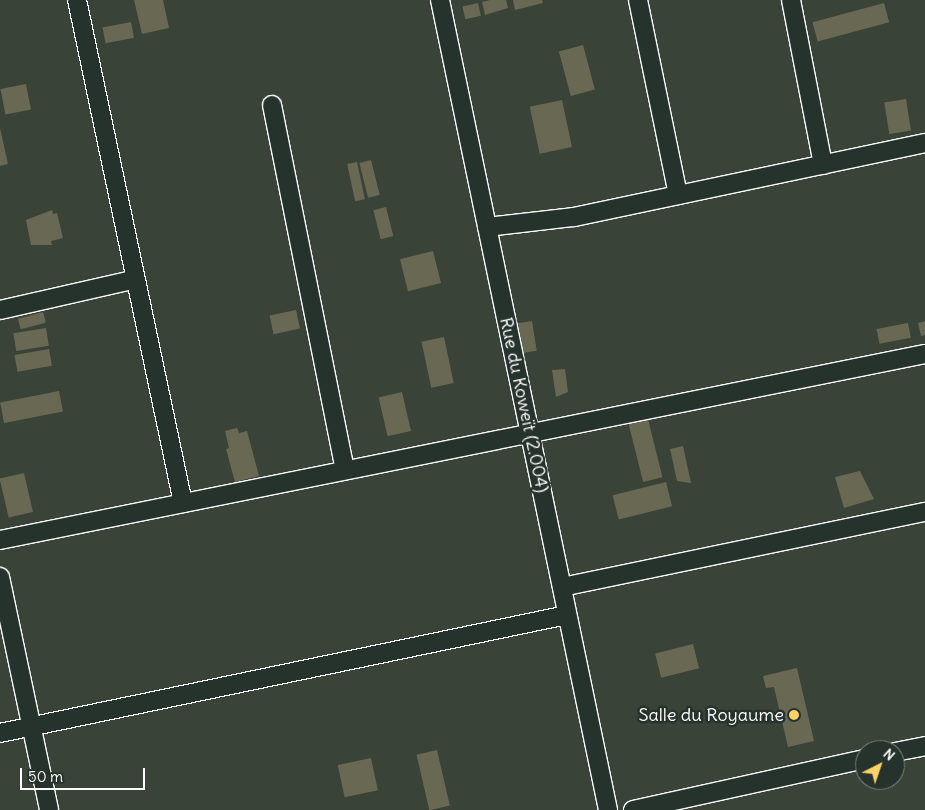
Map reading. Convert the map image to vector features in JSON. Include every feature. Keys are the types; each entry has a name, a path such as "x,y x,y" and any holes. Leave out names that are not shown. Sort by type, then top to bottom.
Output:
{"street":[{"path":"76,0 183,503"},
{"name":"Rue du Koweït (2.004)","path":"440,0 608,810"},
{"path":"638,0 678,195"},
{"path":"791,0 823,165"},
{"path":"272,105 346,470"},
{"path":"487,227 574,217 925,143"},
{"path":"0,310 136,279"},
{"path":"0,540 925,354"},
{"path":"562,588 925,512"},
{"path":"0,576 49,810"},
{"path":"0,733 567,615"},
{"path":"905,750 925,746"},
{"path":"633,810 855,761"}],"building":[{"path":"134,0 163,0 169,28 142,34"},
{"path":"506,0 508,8 485,15 482,2"},
{"path":"513,0 542,0 543,3 515,10"},
{"path":"478,3 481,16 465,19 462,7"},
{"path":"884,3 889,22 818,41 813,22"},
{"path":"131,22 134,38 106,43 103,28"},
{"path":"583,45 595,89 571,96 559,51"},
{"path":"26,84 31,110 5,114 0,89"},
{"path":"906,99 911,131 889,134 884,102"},
{"path":"562,100 572,147 540,154 530,107"},
{"path":"0,128 8,164 0,166"},
{"path":"371,160 380,195 368,198 359,163"},
{"path":"357,162 365,199 355,201 347,164"},
{"path":"386,207 393,236 381,239 373,210"},
{"path":"52,210 53,214 57,213 63,238 51,241 52,245 31,245 26,220"},
{"path":"433,251 441,283 408,291 400,259"},
{"path":"296,310 300,329 274,334 270,316"},
{"path":"43,312 46,323 21,329 18,319"},
{"path":"532,321 537,351 522,353 517,323"},
{"path":"925,321 925,335 921,336 918,323"},
{"path":"908,323 911,338 879,344 877,329"},
{"path":"46,328 49,346 16,351 13,333"},
{"path":"444,337 454,383 431,388 422,342"},
{"path":"49,349 52,366 17,372 15,355"},
{"path":"565,369 568,392 556,397 552,370"},
{"path":"59,391 63,412 4,423 0,402"},
{"path":"402,392 411,431 388,436 379,397"},
{"path":"648,419 663,477 643,482 629,424"},
{"path":"237,428 239,433 247,431 259,476 235,482 226,449 229,448 225,431"},
{"path":"683,446 691,483 677,481 670,449"},
{"path":"860,471 874,499 844,508 835,477"},
{"path":"24,473 33,512 9,518 0,479"},
{"path":"666,482 672,506 619,520 613,495"},
{"path":"693,644 699,668 661,678 655,653"},
{"name":"Salle du Royaume","path":"797,668 814,741 788,747 774,687 766,688 763,676"},
{"path":"437,750 450,806 429,810 417,755"},
{"path":"371,758 378,790 345,797 338,765"}],"place":[{"name":"Salle du Royaume","path":"794,715"}]}
